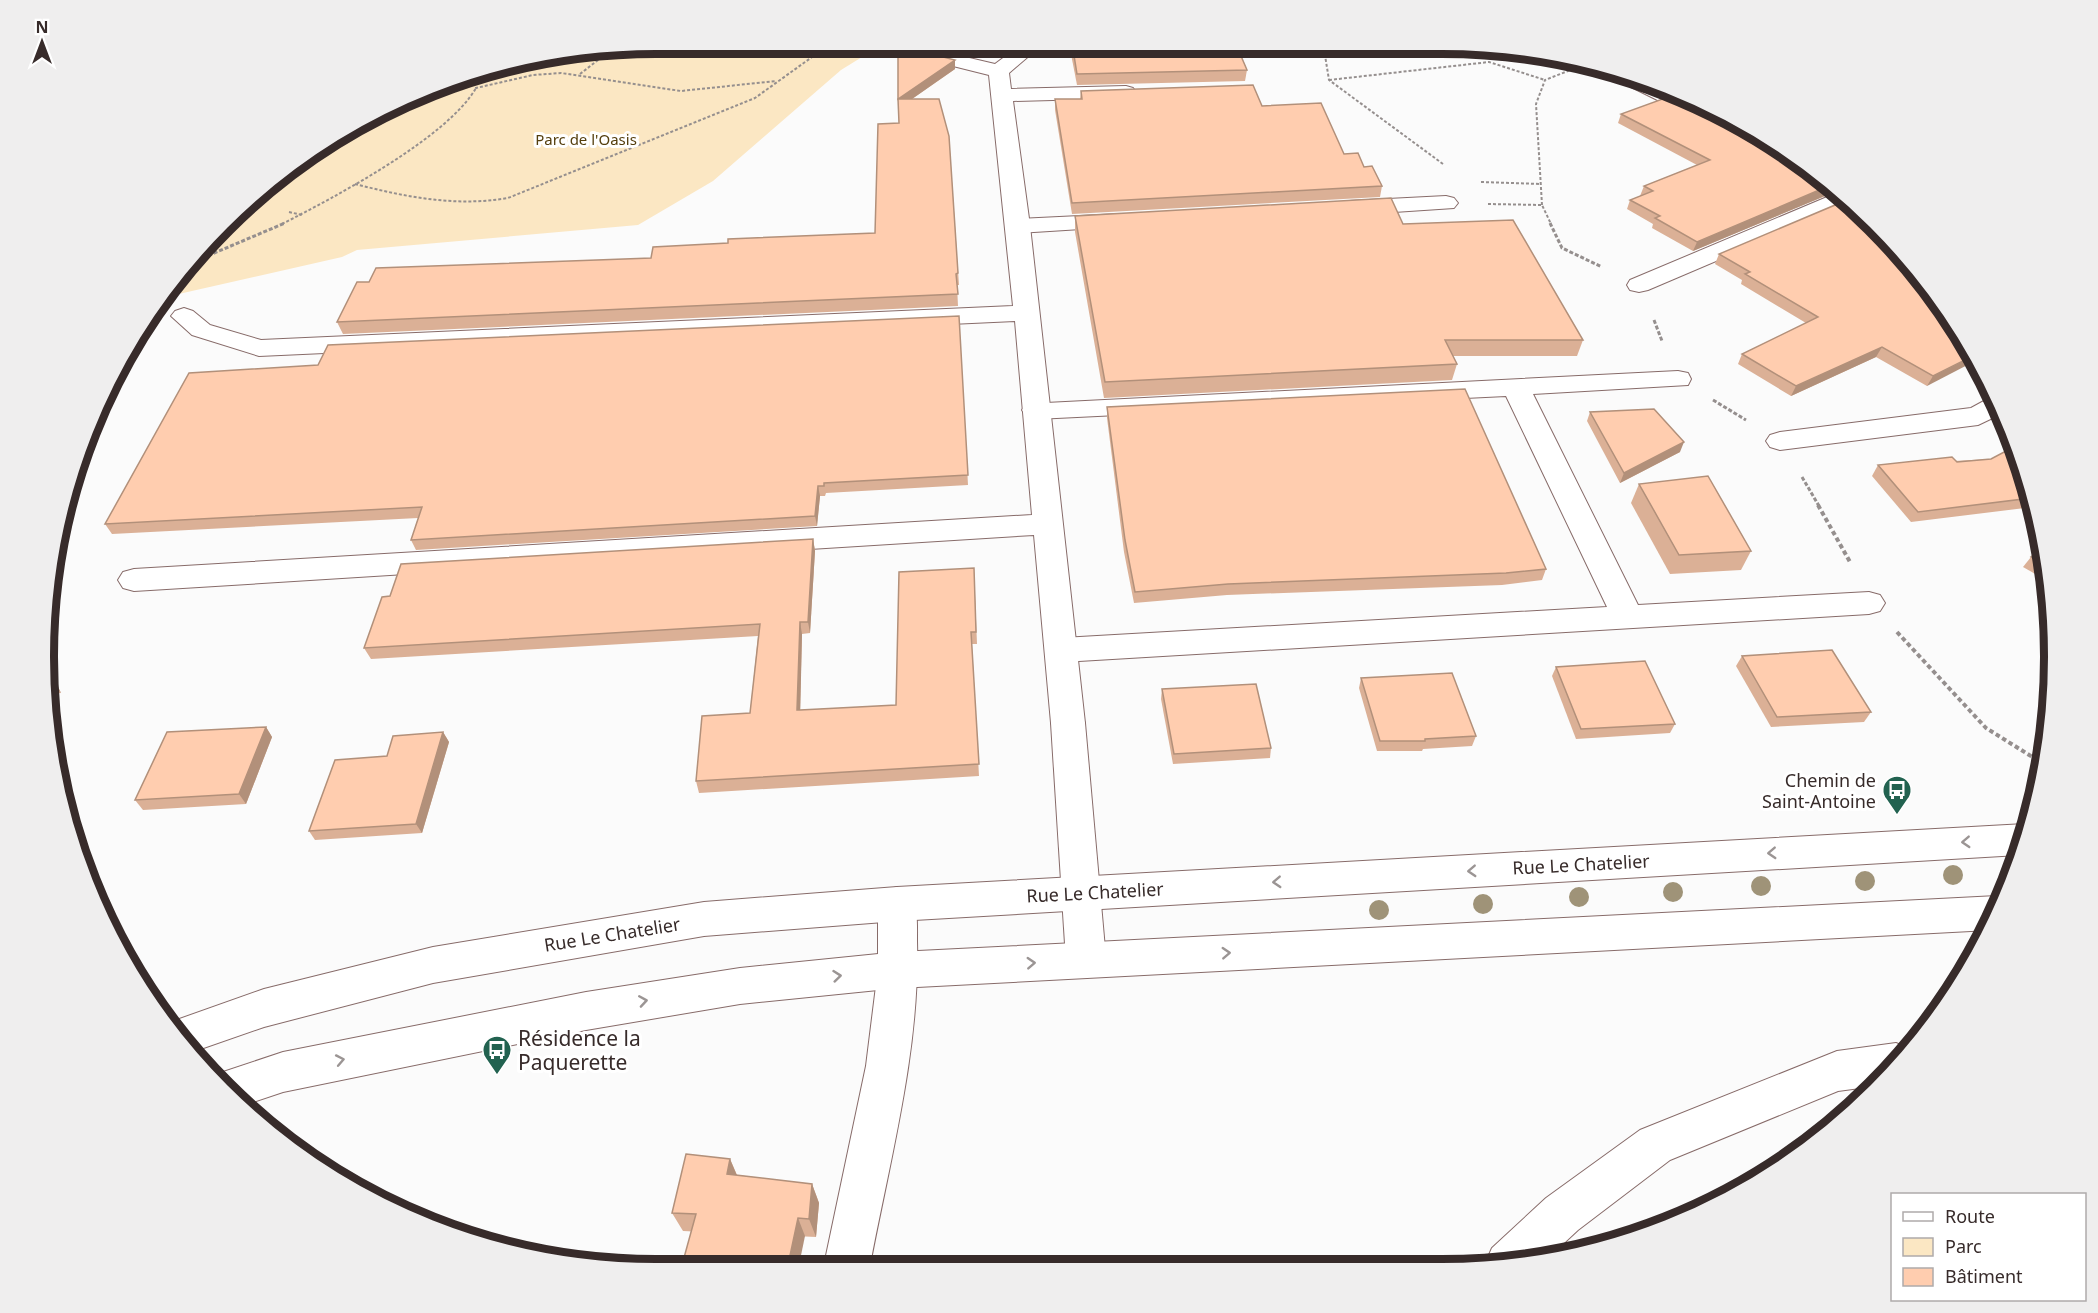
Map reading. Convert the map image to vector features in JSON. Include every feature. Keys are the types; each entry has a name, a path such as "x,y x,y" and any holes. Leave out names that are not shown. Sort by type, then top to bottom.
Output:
{"street":[{"path":"922,54 1000,83 1141,91"},
{"path":"1024,54 1000,83 1018,226 1025,313 1062,650 1083,893 1086,960"},
{"path":"1676,102 1731,129"},
{"path":"1639,285 1836,201"},
{"path":"1327,209 1446,203"},
{"path":"1018,226 1149,219"},
{"path":"184,316 201,330 259,348 1025,313"},
{"path":"1036,410 1678,379"},
{"path":"1515,386 1629,618"},
{"path":"1780,441 1978,416 1990,408"},
{"path":"134,580 1048,525"},
{"path":"1062,650 1869,603"},
{"name":"Rue Le Chatelier","path":"188,1034 264,1008 433,965 704,919 897,904 2015,840"},
{"path":"848,1259 887,1066 898,970 897,904"},
{"path":"234,1087 283,1072 586,1011 740,986 898,970 1986,914"},
{"path":"1519,1254 1562,1214 1655,1145 1837,1071 1884,1065"}],"path":[{"path":"355,184 425,201 499,199 528,192 557,176 628,147 721,114 755,98 816,54"},
{"path":"1325,54 1329,80 1446,167"},
{"path":"580,74 603,56"},
{"path":"1329,80 1489,62 1545,80 1572,69"},
{"path":"476,88 533,75 580,74 681,91 777,81"},
{"path":"1542,205 1536,104 1545,80"},
{"path":"204,259 236,248 302,215 355,184 452,120 468,105 476,88 476,82"},
{"path":"1474,182 1540,184"},
{"path":"289,212 302,215"}],"green space":[{"name":"Parc de l'Oasis","path":"867,54 841,70 713,181 638,225 357,250 342,257 176,295 230,230 290,179 355,135 390,116 463,86 539,66 617,55"}],"building":[{"path":"898,54 932,54 955,60 898,99"},
{"path":"1074,54 1240,54 1247,70 1077,74"},
{"path":"1253,85 1262,106 1321,103 1344,154 1358,153 1364,167 1372,166 1382,186 1072,203 1055,99 1082,99 1081,91"},
{"path":"1666,98 1743,135 1821,189 1697,242 1655,218 1660,216 1630,200 1653,191 1644,186 1710,160 1621,114"},
{"path":"898,99 939,99 949,136 958,294 337,322 357,282 369,282 376,268 651,258 653,247 728,243 728,239 875,233 878,124 899,123"},
{"path":"1391,198 1403,224 1513,220 1583,340 1445,340 1457,364 1105,382 1075,216"},
{"path":"1838,204 1868,230 1894,259 1942,322 1966,360 1933,376 1882,347 1796,386 1742,354 1818,317 1745,274 1750,272 1719,254"},
{"path":"959,316 968,475 824,483 824,486 818,486 815,516 411,540 422,507 105,524 189,373 318,365 328,345"},
{"path":"1465,389 1546,569 1506,573 1228,584 1135,592 1125,540 1107,407"},
{"path":"1654,409 1684,442 1624,473 1590,412"},
{"path":"2006,451 2022,499 1918,512 1878,465 1952,457 1957,462 1991,459"},
{"path":"1708,476 1751,551 1679,555 1639,484"},
{"path":"813,539 808,622 800,622 797,710 896,705 899,572 974,568 976,632 971,632 979,764 696,781 702,716 750,713 760,624 364,648 382,597 390,596 401,564"},
{"path":"1832,650 1871,712 1777,717 1742,656"},
{"path":"1645,661 1675,724 1581,729 1556,667"},
{"path":"1452,673 1476,736 1425,739 1425,741 1380,741 1361,678"},
{"path":"1256,684 1271,748 1174,754 1162,689"},
{"path":"266,727 239,794 135,800 167,732"},
{"path":"443,732 416,824 309,831 335,760 387,756 393,736"},
{"path":"686,1154 730,1159 727,1174 812,1184 809,1219 798,1218 789,1259 684,1259 696,1214 672,1213"}],"place":[{"name":"Chemin de Saint-Antoine","path":"1897,816"},
{"name":"Résidence la Paquerette","path":"497,1076"}]}
